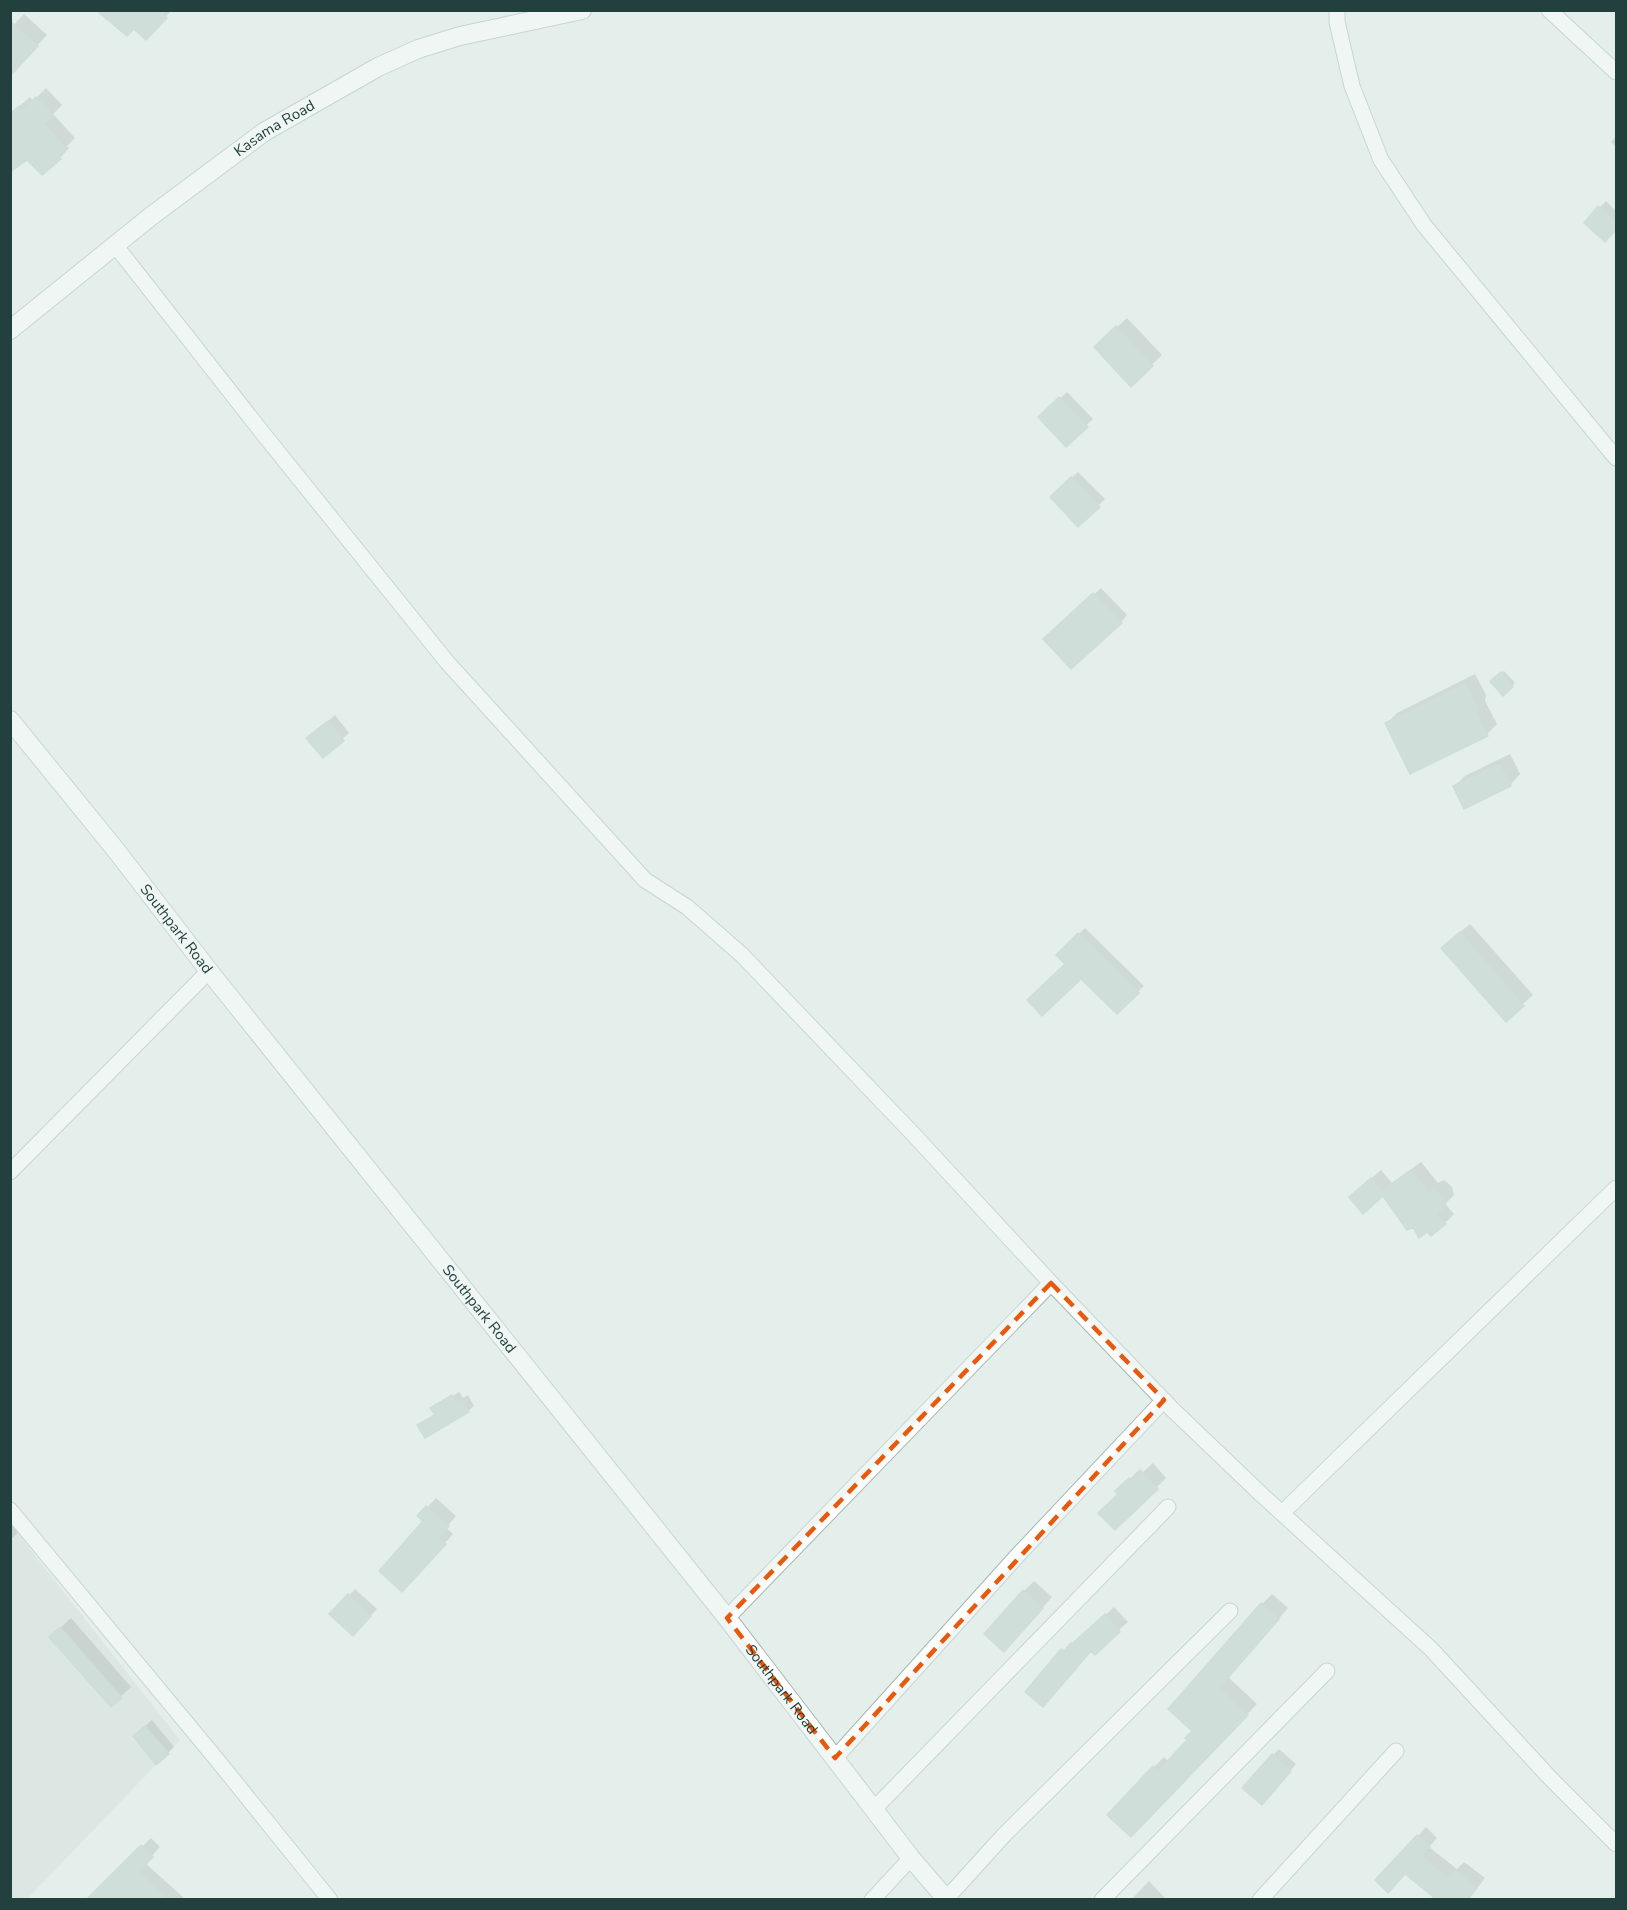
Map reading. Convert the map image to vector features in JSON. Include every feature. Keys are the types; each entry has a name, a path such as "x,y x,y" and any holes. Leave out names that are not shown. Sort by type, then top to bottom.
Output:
{"street":[{"name":"Kasama Road","path":"10,330 150,217 264,132 378,67 418,49 460,36 582,10"},
{"path":"1337,10 1337,22 1352,86 1381,160 1424,225 1617,458"},
{"path":"1550,10 1617,72"},
{"path":"115,245 447,662 645,880 687,907 742,955 1164,1400 1281,1513 1431,1649 1552,1780 1617,1844"},
{"name":"Southpark Road","path":"10,720 727,1618 911,1858 946,1899"},
{"path":"10,1172 209,971"},
{"path":"1281,1513 1617,1188"},
{"path":"727,1618 1051,1283"},
{"path":"835,1758 1018,1555 1164,1400"},
{"path":"874,1809 1168,1507"},
{"path":"10,1510 330,1899"},
{"path":"946,1899 1004,1835 1230,1611"},
{"path":"1102,1899 1327,1671"},
{"path":"1260,1899 1396,1751"},
{"path":"872,1899 911,1858"}],"highlighted area":[{"path":"1051,1283 1164,1400 835,1758 727,1618"}],"shaded area":[{"path":"10,1524 180,1740 26,1900 10,1899"}],"building":[{"path":"96,10 159,10 167,18 146,40 134,29 127,36"},
{"path":"10,21 38,46 10,76"},
{"path":"36,97 53,116 44,124 67,149 58,156 61,159 42,175 27,160 10,172 10,114 19,106 22,110"},
{"path":"1598,206 1617,223 1617,229 1605,242 1584,223"},
{"path":"1116,326 1153,366 1131,387 1094,347"},
{"path":"1059,397 1088,427 1066,447 1038,417"},
{"path":"1071,477 1100,507 1078,527 1050,497"},
{"path":"1093,593 1122,623 1071,669 1043,639"},
{"path":"1501,672 1513,687 1503,696 1490,681"},
{"path":"1465,683 1479,710 1476,711 1488,736 1410,774 1385,723"},
{"path":"328,721 344,741 323,758 306,738"},
{"path":"1499,763 1511,786 1464,809 1453,786"},
{"path":"1460,932 1524,1006 1506,1022 1441,948"},
{"path":"1078,933 1139,993 1117,1014 1081,979 1042,1016 1027,1000 1065,964 1056,955"},
{"path":"1411,1170 1428,1191 1434,1188 1443,1197 1446,1205 1436,1214 1446,1224 1431,1236 1427,1232 1419,1238 1413,1227 1407,1230 1383,1196 1363,1214 1349,1197 1371,1178 1382,1191"},
{"path":"452,1395 456,1403 462,1400 469,1412 425,1438 417,1425 435,1415 430,1408"},
{"path":"1142,1472 1158,1489 1115,1530 1098,1513 1118,1494 1115,1491 1129,1478 1132,1481"},
{"path":"426,1506 449,1526 438,1538 446,1544 402,1592 379,1571 423,1521 417,1516"},
{"path":"1023,1590 1043,1608 1004,1652 984,1634"},
{"path":"348,1594 371,1616 353,1636 329,1614"},
{"path":"1261,1603 1279,1619 1219,1688 1248,1715 1131,1837 1107,1815 1153,1766 1158,1771 1187,1740 1185,1738 1192,1731 1168,1709"},
{"path":"1105,1614 1120,1632 1095,1655 1091,1651 1043,1707 1025,1692 1061,1649 1064,1651"},
{"path":"60,1627 122,1698 111,1707 49,1637"},
{"path":"145,1726 169,1754 156,1765 133,1736"},
{"path":"1272,1754 1291,1771 1262,1805 1242,1788"},
{"path":"1417,1835 1430,1847 1422,1856 1448,1878 1455,1870 1477,1888 1468,1899 1436,1899 1405,1874 1388,1893 1375,1880"},
{"path":"141,1845 153,1857 138,1872 168,1899 87,1899"}]}
